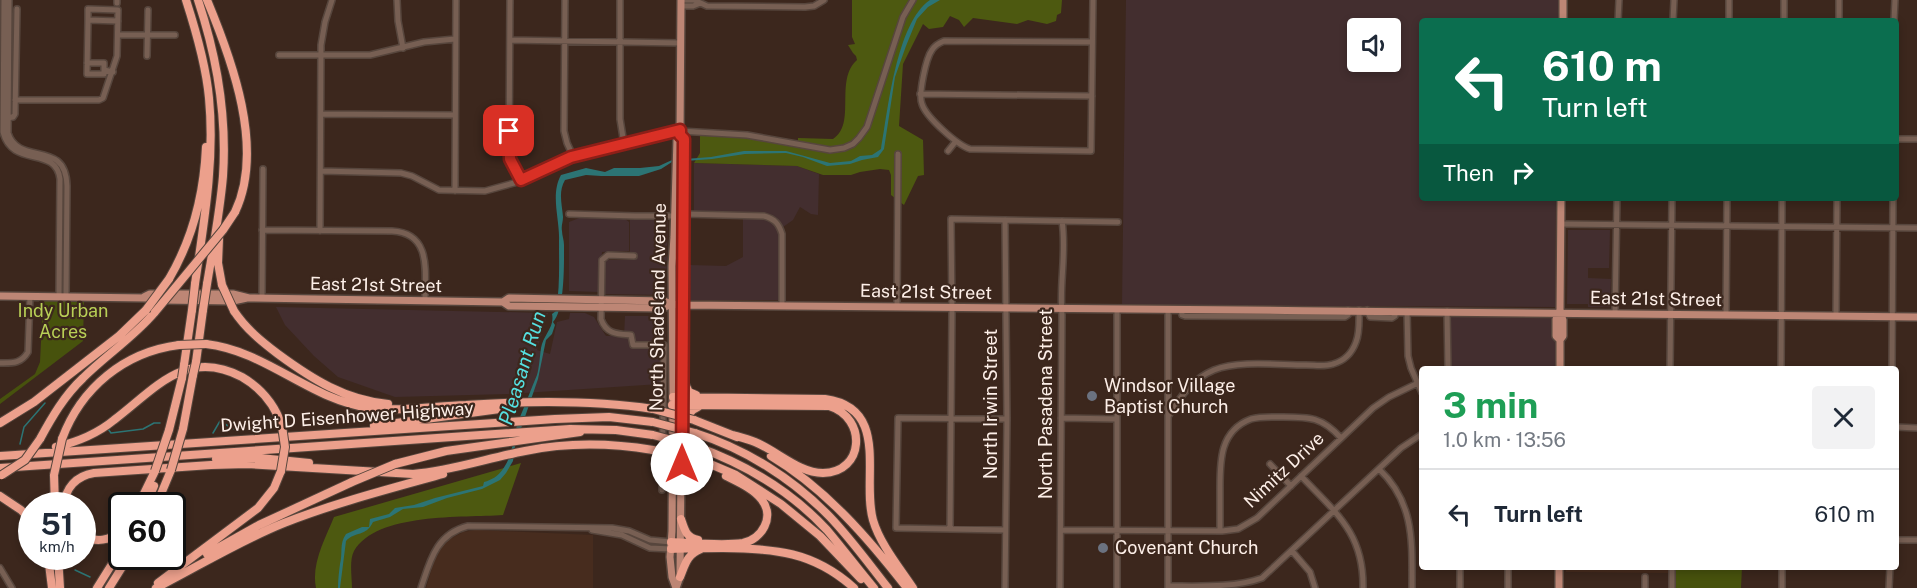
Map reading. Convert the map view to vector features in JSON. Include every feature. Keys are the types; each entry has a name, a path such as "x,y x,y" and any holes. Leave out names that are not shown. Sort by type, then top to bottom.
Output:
{"highway":[{"path":"150,492 171,430 182,378 211,156 209,100 205,74 186,0"},
{"path":"198,0 220,87 224,137 218,257 222,285 234,311 258,339 322,384 363,400 390,405 425,407"},
{"path":"1,473 25,460 61,403 76,385 142,327 223,230 235,212 246,175 244,121 231,60 207,0"},
{"path":"0,423 27,407 127,329 146,310 169,279 188,240 200,196 207,138 205,74"},
{"path":"162,492 183,429 194,375 222,188"},
{"path":"55,492 54,476 62,439 75,411 87,394 105,376 142,354 178,345 206,344 235,350 253,356 313,390 340,401 379,409 596,403 652,409 694,420 755,442 801,467 821,473 833,471 846,464 854,452 856,442 854,427 841,411 829,406 702,405 672,401"},
{"path":"0,454 57,447 86,437 114,421 160,382 192,369 221,370 248,381 261,391 271,403 282,426 285,447 281,471 274,488 258,508 154,588"},
{"path":"683,380 689,392 704,396 829,400 842,403 854,412 863,422 869,439 870,504 873,520 880,537 913,588"},
{"path":"682,401 704,396"},
{"path":"294,436 515,405"},
{"path":"682,432 690,411 702,405"},
{"name":"Dwight D Eisenhower Highway","path":"0,454 509,421 602,417 653,422 695,433 746,454 774,470 798,488 836,525 888,588"},
{"path":"164,579 259,525 395,464 435,453 502,443 529,436 596,430 653,435 695,446 758,474 789,496 827,531 872,588"},
{"name":"Dwight D Eisenhower Highway","path":"1,473 180,456 506,434 529,436"},
{"path":"733,435 781,461 822,494 848,519 907,588"},
{"path":"154,588 232,546 290,521 344,502 524,451 580,444 620,445 653,450 703,461 732,473 782,504 826,542 872,588"},
{"path":"180,456 210,459 272,459 376,472"},
{"path":"67,492 72,484 82,476 94,472 231,464 400,474 428,472 496,458"},
{"path":"671,545 741,543 753,539 764,529 767,512 764,502 731,478 696,460"},
{"path":"146,492 157,471"},
{"path":"0,496 18,508"},
{"path":"681,519 688,536 707,545 762,549 795,555 832,571 854,588"},
{"path":"680,578 691,554 707,545"},
{"path":"50,570 52,588"},
{"path":"59,570 60,588"},
{"path":"97,588 108,570"},
{"path":"109,588 120,570"}],"main road":[{"path":"1563,0 1563,18"},
{"name":"North Shadeland Avenue","path":"676,588 680,578 683,380 683,214 680,149 677,139 680,133 681,2"},
{"name":"North Shadeland Avenue","path":"676,588 672,577 671,545 671,304 674,216 680,168"},
{"path":"1560,366 1560,340 1556,336 1556,319 1560,312 1561,201"},
{"name":"East 21st Street","path":"0,296 144,297 150,294 233,294 249,298 503,302 509,298 548,303 663,308 671,304 1917,317"},
{"path":"1559,570 1559,588"}],"street":[{"path":"4,0 5,118 8,133 14,144 22,149 51,156 62,164 66,173 63,296"},
{"path":"4,23 9,0"},
{"path":"320,231 321,56 323,28 332,0"},
{"path":"397,0 403,48"},
{"path":"455,191 456,0"},
{"path":"510,0 509,155 521,180"},
{"path":"565,0 564,129 573,156"},
{"path":"620,0 620,119 624,144"},
{"path":"681,2 693,6 698,4 805,7 814,6 824,0"},
{"path":"321,171 404,173 436,189 489,190 521,180 573,156 680,133 747,135 830,150 849,146 867,128 903,17 913,0"},
{"path":"1092,42 944,41 931,52 920,94 922,104 956,141 965,147 1093,153 1093,0"},
{"path":"1618,18 1619,0"},
{"path":"1673,18 1674,0"},
{"path":"1729,0 1729,18"},
{"path":"1784,0 1784,18"},
{"path":"1839,0 1839,18"},
{"path":"1894,18 1895,0"},
{"path":"15,100 101,100 105,96 117,56 118,4 88,9 87,63 87,74 104,74 104,63 87,63"},
{"path":"5,118 15,115 16,9"},
{"path":"147,56 148,10"},
{"path":"88,20 118,21"},
{"path":"4,23 16,23"},
{"path":"118,35 176,35"},
{"path":"279,55 375,55 429,41 455,39"},
{"path":"510,40 681,43"},
{"path":"104,70 113,72"},
{"path":"920,94 1092,96"},
{"path":"321,114 455,115"},
{"path":"1899,139 1917,139"},
{"path":"948,151 956,141"},
{"path":"897,307 898,154"},
{"path":"262,169 262,298"},
{"path":"1615,313 1617,201"},
{"path":"1670,366 1672,201"},
{"path":"1726,315 1727,201"},
{"path":"1781,366 1782,201"},
{"path":"1836,316 1837,201"},
{"path":"1892,366 1893,201"},
{"path":"569,214 764,216 774,220 780,226 782,234 782,306"},
{"path":"950,529 951,219 1118,222"},
{"name":"North Irwin Street","path":"1005,220 1007,419 1005,588"},
{"name":"North Pasadena Street","path":"1060,588 1064,418 1062,309 1064,236 1062,221"},
{"path":"1561,224 1917,228"},
{"path":"262,230 397,231 411,236 424,254 425,301"},
{"path":"634,256 608,255 603,259 600,266 602,323 610,332 631,335 633,345 663,345 662,490"},
{"path":"0,363 15,363 24,358 29,349 30,296"},
{"path":"1117,309 1118,588"},
{"path":"1168,309 1168,587 1233,587 1248,584 1266,575 1403,446 1419,436"},
{"path":"1168,415 1191,384 1205,374 1220,368 1239,364 1324,366 1338,362 1348,355 1356,343 1359,331 1359,310"},
{"path":"1407,310 1408,352 1411,368 1418,383"},
{"path":"1447,311 1448,366"},
{"name":"Nimitz Drive","path":"1060,530 1220,531 1237,529 1250,523 1378,404 1418,383"},
{"path":"1220,531 1220,456 1225,442 1237,428 1251,419 1264,417 1311,418 1327,424 1341,438"},
{"path":"1005,530 896,528 898,418 1007,419"},
{"path":"1064,418 1117,419"},
{"path":"1899,427 1917,428"},
{"path":"1270,464 1291,486"},
{"path":"1379,469 1396,490 1408,517 1412,539 1412,588"},
{"path":"1301,476 1344,522 1356,543 1363,566 1363,588"},
{"path":"421,588 436,548 446,537 462,528 478,526 578,529 622,535 647,547 671,545"},
{"path":"1899,540 1917,540"},
{"path":"1292,551 1310,572 1315,588"},
{"path":"0,568 12,588"},
{"path":"1460,570 1460,588"},
{"path":"1508,570 1508,588"},
{"path":"1672,570 1672,588"},
{"path":"1782,570 1782,588"},
{"path":"1889,588 1890,570"},
{"path":"1646,577 1646,588"}],"shaded area":[{"path":"1126,0 1558,0 1558,18 1419,18 1419,201 1556,201 1555,307 1122,305"},
{"path":"694,163 797,166 819,174 818,215 811,214 800,207 793,220 783,227 784,300 689,300 690,265 726,266 743,257 743,213 694,212"},
{"path":"579,218 624,218 629,222 629,251 602,252 599,292 569,291 569,222"},
{"path":"630,219 668,219 666,295 604,294 604,260 630,260"},
{"path":"1568,230 1610,230 1609,268 1588,268 1588,278 1611,279 1610,307 1567,304"},
{"path":"276,307 548,313 537,350 550,354 557,322 569,319 570,313 585,313 594,317 606,336 624,336 625,316 660,316 665,321 666,337 653,337 661,349 660,384 508,394 395,397 338,377 314,356 285,325"},
{"path":"1450,315 1555,315 1555,366 1451,366"},
{"path":"476,530 593,535 593,588 426,588 434,561 442,546 463,532"},
{"path":"1566,570 1668,570 1668,573 1566,572"}],"green space":[{"path":"852,0 1062,0 1061,13 1057,15 1056,21 1047,24 1028,20 1017,24 973,18 964,27 959,20 950,16 943,27 929,29 923,24 903,64 899,126 923,140 924,175 918,176 904,205 891,195 889,170 880,169 851,175 823,175 797,166 694,163 700,153 700,136 702,135 746,137 805,147 798,141 798,138 833,139 840,132 844,123 847,79 850,69 857,60 848,45 855,44 852,37"},
{"name":"Indy Urban Acres","path":"43,300 84,302 83,341 0,404 0,399 35,374 40,362"},
{"path":"521,463 503,515 444,517 401,523 381,529 365,538 352,555 352,588 316,588 317,561 334,517"},
{"path":"1676,570 1742,570 1741,588 1676,588"}],"water":[{"name":"Pleasant Run","path":"930,0 940,0 928,7 917,19 906,46 895,77 884,149 878,157 850,164 827,166 786,153 745,154 672,162 661,169 639,176 586,175 565,180 561,194 564,245 562,297 553,322 555,325 552,334 546,340 538,379 515,446 513,461 500,480 482,489 423,507 403,509 390,517 373,522 370,527 364,532 349,538 346,541 340,588 338,588 342,545 346,534 362,527 369,527 370,519 389,514 395,508 483,486 484,482 499,474 507,463 518,423 537,375 542,343 552,323 552,314 556,311 559,285 559,233 556,191 561,175 586,168 605,172 614,168 659,166 672,160 711,157 744,151 786,151 830,163 851,161 860,156 872,155 881,149 895,69 901,47 918,11"}],"waterway":[{"path":"20,444 24,427 45,403"},
{"path":"213,433 220,421 233,429 252,427 260,419 273,418"},
{"path":"108,429 111,433 143,429 154,423 160,423"},
{"path":"75,570 90,577"}],"place":[{"name":"Windsor Village Baptist Church","path":"1092,396"},
{"name":"Covenant Church","path":"1103,548"}],"route":[{"path":"509,131 509,155 521,180 571,157 680,130 680,135 684,139 682,464"}]}
